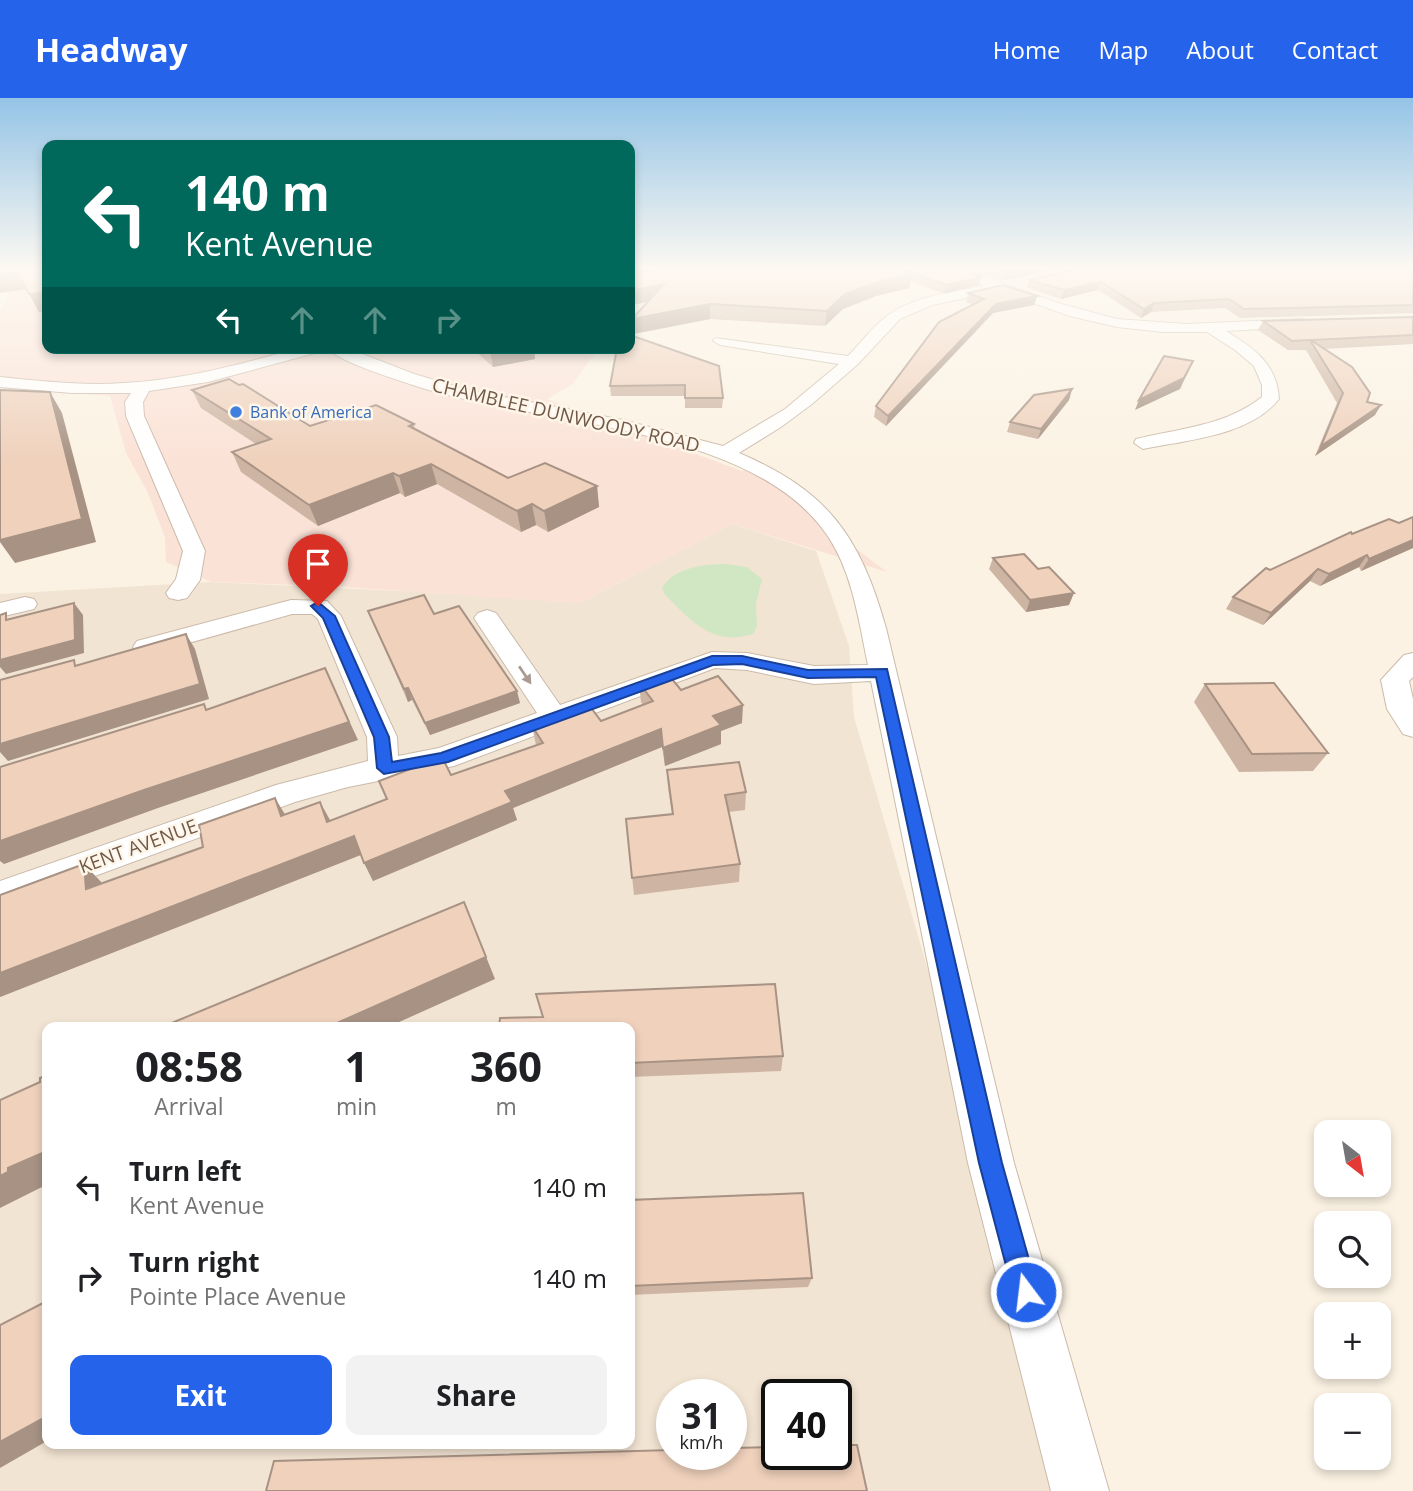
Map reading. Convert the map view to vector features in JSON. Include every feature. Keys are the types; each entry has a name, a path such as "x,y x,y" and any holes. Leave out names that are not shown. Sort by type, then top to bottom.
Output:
{"street":[{"path":"724,453 746,442 792,411 852,361 875,333"},
{"path":"1143,443 1220,427 1255,413 1271,399 1272,383 1264,366 1217,333"},
{"path":"720,341 852,361"},
{"path":"0,382 74,389 143,387 216,376 295,354"},
{"name":"CHAMBLEE DUNWOODY ROAD","path":"349,354 452,391 655,433 724,453 759,468 791,489 812,506 841,540 862,587 990,1163 1080,1491"},
{"path":"143,387 134,402 135,416 194,551 188,580 178,593"},
{"path":"0,610 25,604"},
{"path":"128,652 308,604 318,606 329,616 336,672 382,737 384,768"},
{"path":"492,626 554,717"},
{"name":"KENT AVENUE","path":"0,895 287,793 384,768 443,758 712,660 742,660 808,674 832,676 882,672"},
{"path":"1413,661 1395,680 1402,709 1413,727"}],"shaded area":[{"path":"0,333 42,333 42,354 594,354 572,384 547,399 742,471 750,469 791,494 887,572 732,524 586,600 573,603 329,586 211,582 166,562 165,537 147,491 126,453 110,396 0,388"},
{"path":"732,524 816,551 849,646 854,717 992,1189 1065,1491 0,1491 0,594 211,582 586,600"}],"green space":[{"path":"727,564 747,567 762,579 756,604 757,626 753,634 726,637 703,629 665,595 662,588 674,575 682,571 700,566"}],"building":[{"path":"931,333 968,333 888,416 876,406"},
{"path":"1280,333 1413,333 1311,340 1352,367 1370,393 1367,402 1381,405 1321,446 1343,393 1310,340 1292,341"},
{"path":"635,337 719,366 723,398 685,398 685,385 610,386 616,354 635,354"},
{"path":"1164,356 1193,361 1184,378 1139,400"},
{"path":"229,379 239,385 243,384 310,426 376,405 414,424 409,426 508,478 545,463 597,486 544,511 532,504 517,511 431,464 399,476 393,473 309,505 232,452 271,439 192,390"},
{"path":"1072,389 1041,429 1010,422 1034,395"},
{"path":"0,390 50,392 82,519 0,540"},
{"path":"1413,517 1413,540 1369,559 1367,555 1329,574 1318,569 1271,613 1233,597 1266,568 1270,570 1351,532 1352,534 1389,519 1399,523"},
{"path":"1024,554 1038,569 1049,567 1074,593 1030,600 993,558"},
{"path":"424,595 434,614 459,606 517,691 425,723 408,688 404,689 368,611"},
{"path":"74,603 75,640 0,660 0,615 6,613 6,620"},
{"path":"186,634 200,684 0,744 0,680 74,660 75,666"},
{"path":"325,668 349,722 0,841 0,767 204,704 206,710"},
{"path":"667,673 681,690 718,676 743,705 713,716 721,725 663,748 661,729 505,791 512,802 364,863 354,836 0,973 0,895 84,864 86,889 203,847 199,825 275,798 281,816 320,802 327,822 387,799 379,781 442,757 451,775 543,743 532,726 589,705 601,721 653,701 639,683"},
{"path":"1274,683 1328,753 1252,754 1205,684"},
{"path":"739,762 746,792 725,795 740,864 632,878 626,819 673,814 667,770"},
{"path":"464,902 486,957 339,1022 174,1022"},
{"path":"775,984 783,1056 635,1063 635,1022 500,1022 500,1018 543,1017 536,994"},
{"path":"42,1077 42,1153 8,1168 8,1172 0,1176 0,1100 40,1082"},
{"path":"803,1193 812,1278 635,1286 635,1200"},
{"path":"42,1304 42,1419 0,1442 0,1325"},
{"path":"852,1445 857,1445 867,1491 266,1491 274,1461 656,1450 656,1470 747,1470 747,1448 761,1447 761,1470 852,1470"}],"place":[{"name":"Bank of America","path":"236,412"}],"route":[{"path":"318,606 329,616 349,667 382,737 384,768 443,758 712,660 742,660 785,670 832,676 882,672 990,1163 1026,1292"}]}
